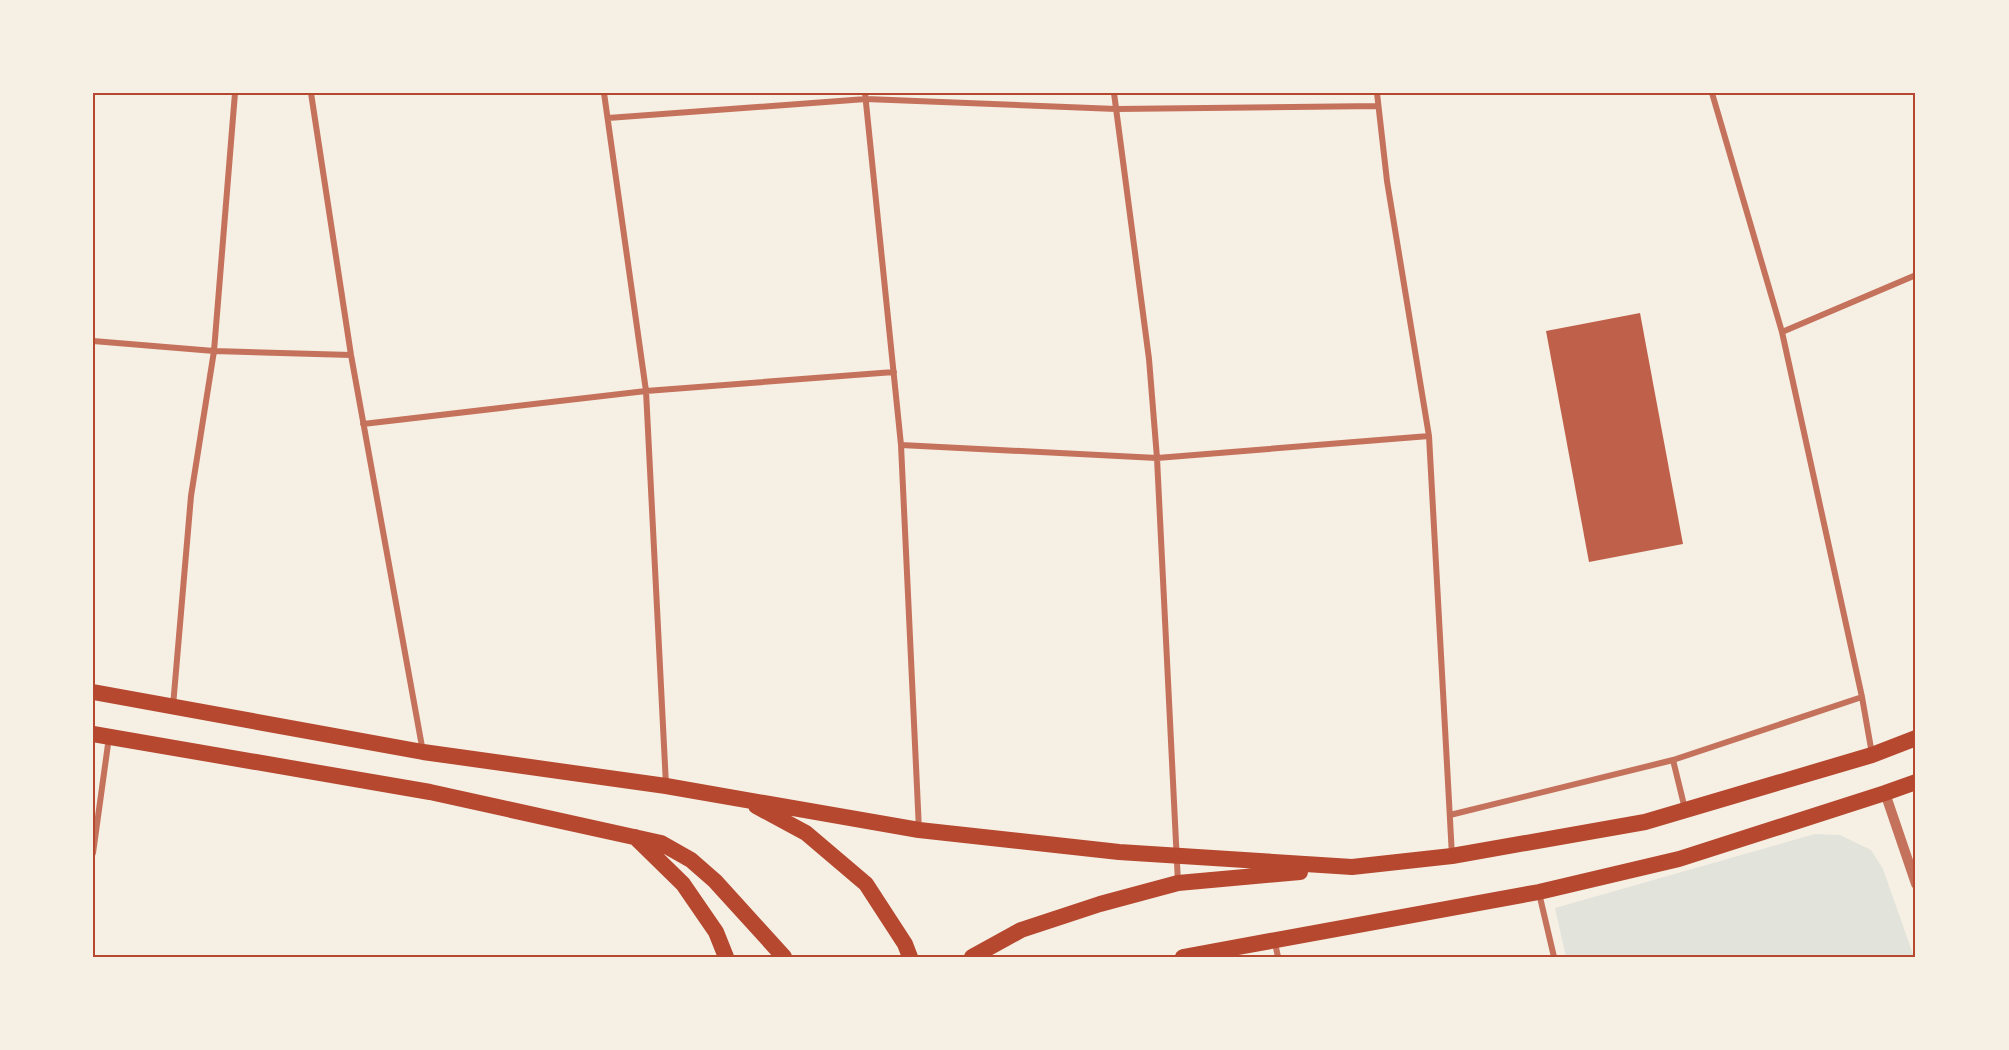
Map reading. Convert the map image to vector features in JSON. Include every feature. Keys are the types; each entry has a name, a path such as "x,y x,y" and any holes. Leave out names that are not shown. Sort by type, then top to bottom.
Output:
{"highway":[{"path":"93,692 423,752 666,786 919,830 1119,852 1352,867"},
{"path":"101,735 430,792 661,843 691,860 715,881 783,957"},
{"path":"972,957 1021,930 1100,904 1178,883 1452,856 1645,822 1872,754 1916,738"},
{"path":"1183,957 1539,892 1679,859 1916,782"},
{"path":"743,800 806,833 866,884 905,944 910,957"},
{"path":"634,836 683,884 716,932 726,957"}],"street":[{"path":"173,706 191,496 214,351 235,93"},
{"path":"311,93 351,355 423,752"},
{"path":"604,93 646,391 666,786"},
{"path":"1114,93 1149,359 1157,458 1178,883"},
{"path":"1377,93 1388,181 1429,436 1452,856"},
{"path":"1712,93 1782,332 1862,697 1872,754"},
{"path":"608,118 866,96 1116,109 1378,106"},
{"path":"866,96 901,445 919,830"},
{"path":"1782,332 1916,275"},
{"path":"93,341 214,351 351,355"},
{"path":"363,424 646,391 894,372"},
{"path":"901,445 1157,458 1429,436"},
{"path":"1450,815 1673,760 1862,697"},
{"path":"93,853 101,735"},
{"path":"1673,760 1686,810"},
{"path":"1885,793 1916,884"},
{"path":"1539,892 1554,957"},
{"path":"1275,939 1278,957"}],"shaded area":[{"path":"1815,834 1840,835 1871,850 1883,869 1914,957 1566,957 1555,908"}],"building":[{"path":"1640,313 1683,544 1589,562 1546,331"}]}
